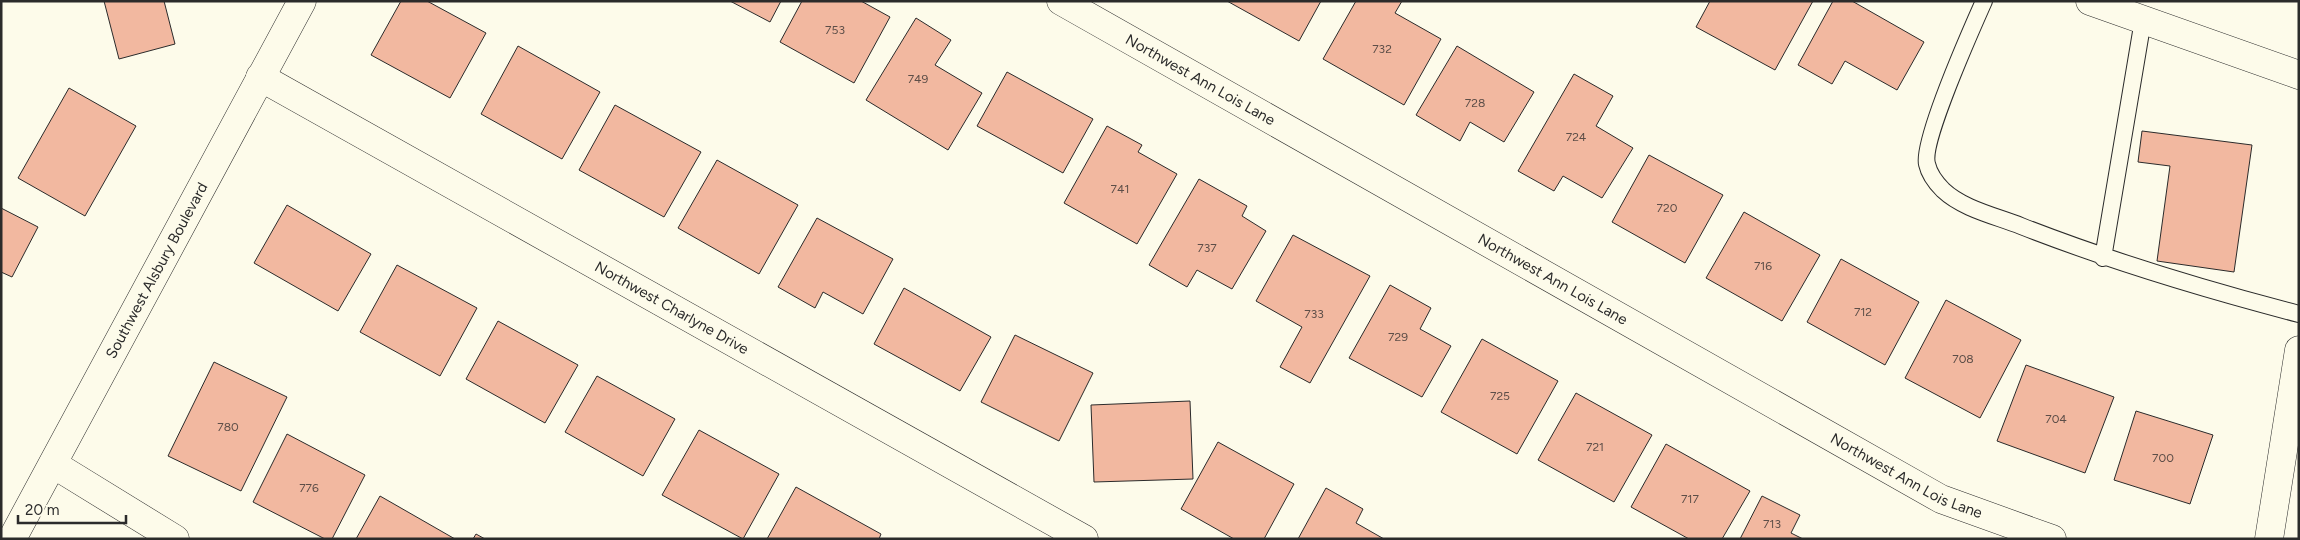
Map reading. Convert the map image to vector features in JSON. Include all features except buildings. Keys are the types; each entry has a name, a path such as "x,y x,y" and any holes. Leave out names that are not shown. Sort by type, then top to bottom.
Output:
{"street":[{"name":"Southwest Alsbury Boulevard","path":"12,539 302,1"},
{"name":"Northwest Ann Lois Lane","path":"1061,1 1941,500 2052,539"},
{"path":"2090,1 2299,74"},
{"name":"Northwest Charlyne Drive","path":"260,77 1084,539"},
{"path":"2269,539 2299,350"},
{"path":"53,464 175,539"}],"lane":[{"path":"1984,1 1958,59 1926,148 1926,164 1934,180 1944,190 1966,205 2104,258 2200,288 2299,314"},
{"path":"2104,258 2143,20"}]}
